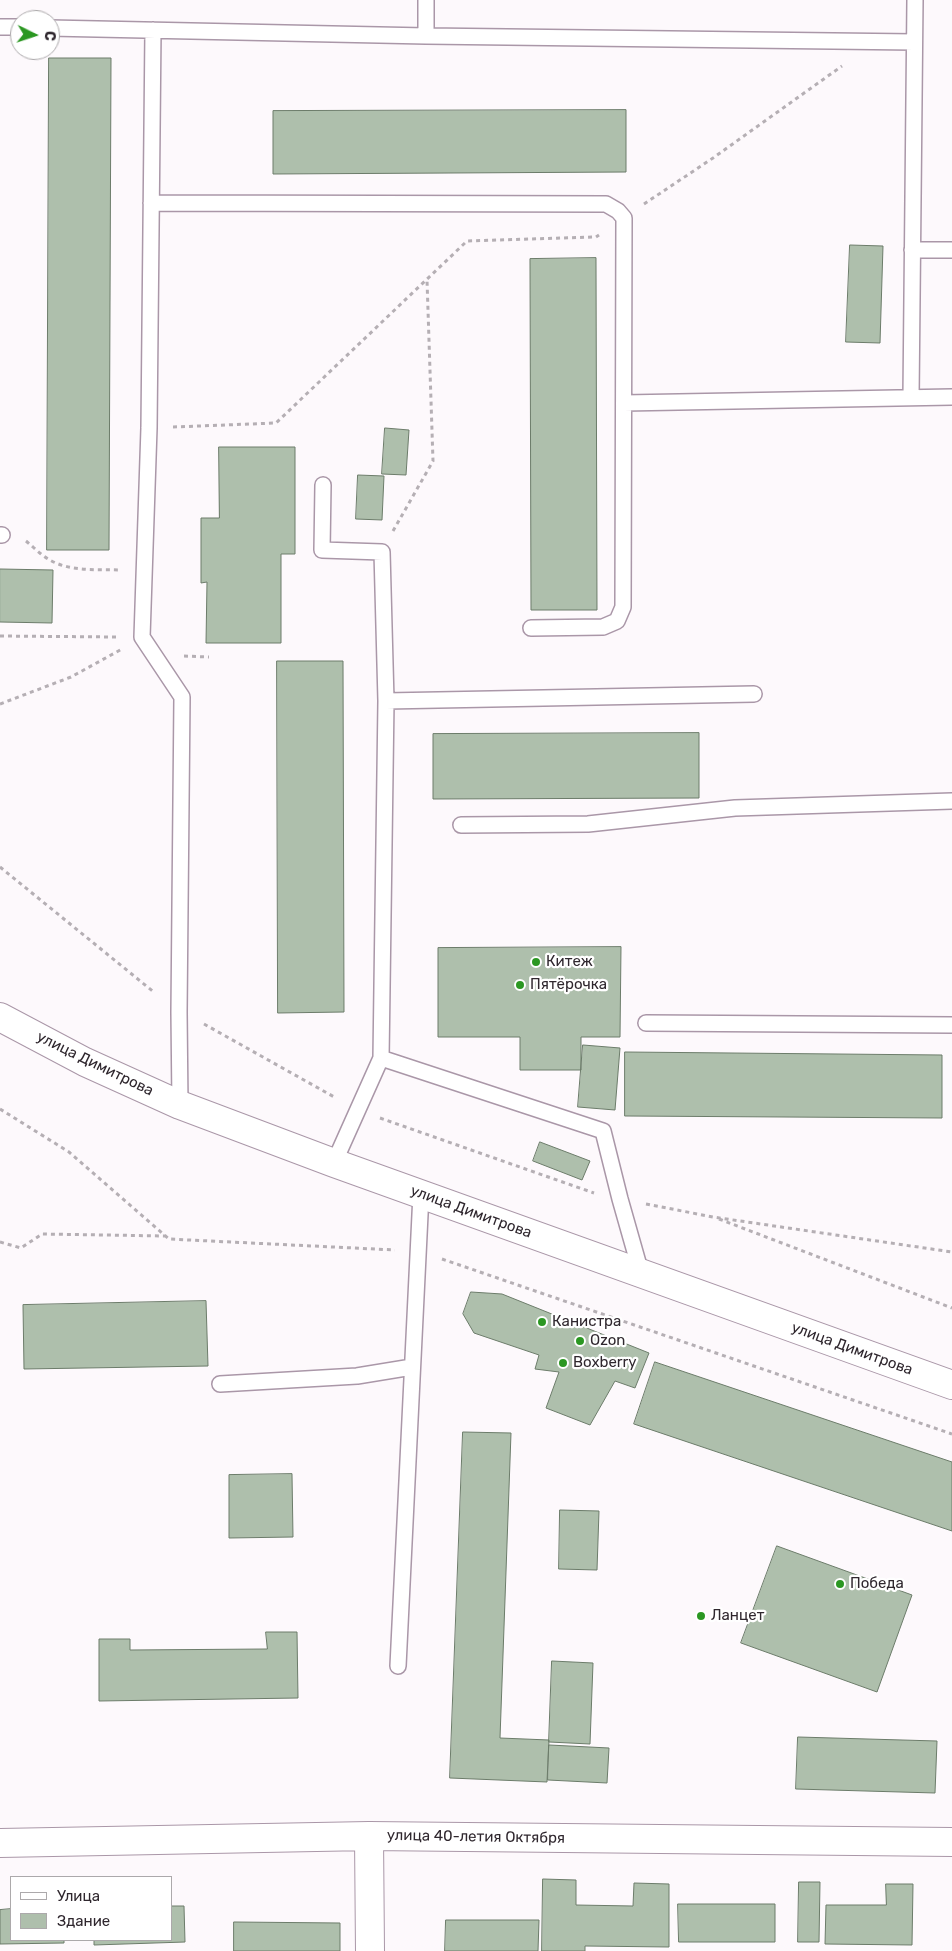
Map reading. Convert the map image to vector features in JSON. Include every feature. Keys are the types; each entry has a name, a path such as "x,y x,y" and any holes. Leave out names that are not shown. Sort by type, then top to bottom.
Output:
{"street":[{"name":"улица Димитрова","path":"0,1016 85,1062 180,1105 334,1163 952,1385"},
{"name":"улица 40-летия Октября","path":"0,1843 370,1836 952,1842"},
{"path":"370,1836 370,1951"}],"lane":[{"path":"426,0 426,36"},
{"path":"911,397 915,0"},
{"path":"60,28 426,36 914,42"},
{"path":"153,30 149,428 142,637 182,697 180,1105"},
{"path":"151,203 606,204 618,211 624,218 623,607 616,621 604,627 531,628"},
{"path":"912,250 952,250"},
{"path":"624,403 952,397"},
{"path":"323,485 322,550 382,552 386,702 380,1058 334,1163"},
{"path":"386,702 754,694"},
{"path":"461,824 588,824 735,808 952,801"},
{"path":"646,1023 952,1025"},
{"path":"380,1058 603,1131 641,1273"},
{"path":"398,1666 421,1194"},
{"path":"220,1384 357,1376 412,1367"}],"path":[{"path":"149,428 276,422 467,242 596,237 713,158 877,41"},
{"path":"382,552 433,461 427,280"},
{"path":"1,535 16,536 42,556 70,568 144,570"},
{"path":"0,636 142,637"},
{"path":"0,704 72,677 142,637"},
{"path":"0,867 179,1012 357,1109 605,1197 713,1217 952,1252"},
{"path":"0,1109 69,1152 169,1239 418,1251 952,1434"},
{"path":"713,1217 952,1308"},
{"path":"0,1242 21,1248 42,1234 166,1236"}],"building":[{"path":"60,58 111,58 109,550 47,550 49,60 60,60"},
{"path":"626,110 626,172 273,174 273,111"},
{"path":"850,245 883,246 880,343 846,342"},
{"path":"596,258 597,610 531,610 530,259"},
{"path":"385,428 409,430 406,475 382,474"},
{"path":"219,447 295,447 295,554 281,554 281,643 206,643 207,582 201,583 201,518 219,518"},
{"path":"358,475 384,476 382,520 356,519"},
{"path":"0,569 53,570 52,623 0,622"},
{"path":"277,661 343,661 344,1012 278,1013"},
{"path":"699,733 699,798 433,799 433,734"},
{"path":"621,947 620,1037 581,1037 581,1070 520,1070 520,1037 438,1037 438,948"},
{"path":"583,1045 620,1048 615,1110 578,1107"},
{"path":"625,1052 942,1055 942,1118 625,1116"},
{"path":"540,1142 590,1161 582,1180 533,1161"},
{"path":"471,1292 502,1294 649,1353 635,1388 615,1381 590,1425 546,1408 559,1372 535,1369 539,1355 474,1333 463,1314"},
{"path":"206,1301 208,1366 24,1369 23,1305"},
{"path":"655,1362 952,1462 952,1531 634,1424"},
{"path":"463,1432 511,1433 500,1738 549,1740 547,1782 450,1778"},
{"path":"292,1474 293,1537 229,1538 229,1475"},
{"path":"560,1510 599,1511 597,1570 559,1569"},
{"path":"777,1546 912,1595 877,1692 741,1643"},
{"path":"266,1632 297,1632 298,1698 99,1701 99,1639 130,1639 130,1650 267,1649"},
{"path":"552,1661 593,1663 590,1744 549,1742"},
{"path":"798,1737 937,1741 935,1793 796,1789"},
{"path":"549,1745 609,1748 607,1783 548,1780"},
{"path":"543,1879 576,1880 576,1905 633,1906 634,1883 669,1884 669,1947 585,1946 585,1951 542,1951"},
{"path":"799,1882 820,1882 819,1942 798,1942"},
{"path":"886,1884 913,1884 912,1945 825,1944 826,1905 886,1905"},
{"path":"678,1904 775,1904 775,1942 679,1942"},
{"path":"172,1906 184,1906 185,1942 94,1945 94,1941 172,1941"},
{"path":"10,1909 10,1941 64,1941 64,1943 0,1944 0,1910"},
{"path":"446,1920 539,1920 538,1951 445,1951"},
{"path":"234,1922 340,1923 340,1951 234,1951"}],"place":[{"name":"Китеж","path":"536,962"},
{"name":"Пятёрочка","path":"520,985"},
{"name":"Канистра","path":"542,1322"},
{"name":"Ozon","path":"580,1341"},
{"name":"Boxberry","path":"563,1363"},
{"name":"Победа","path":"840,1584"},
{"name":"Ланцет","path":"701,1616"}]}
